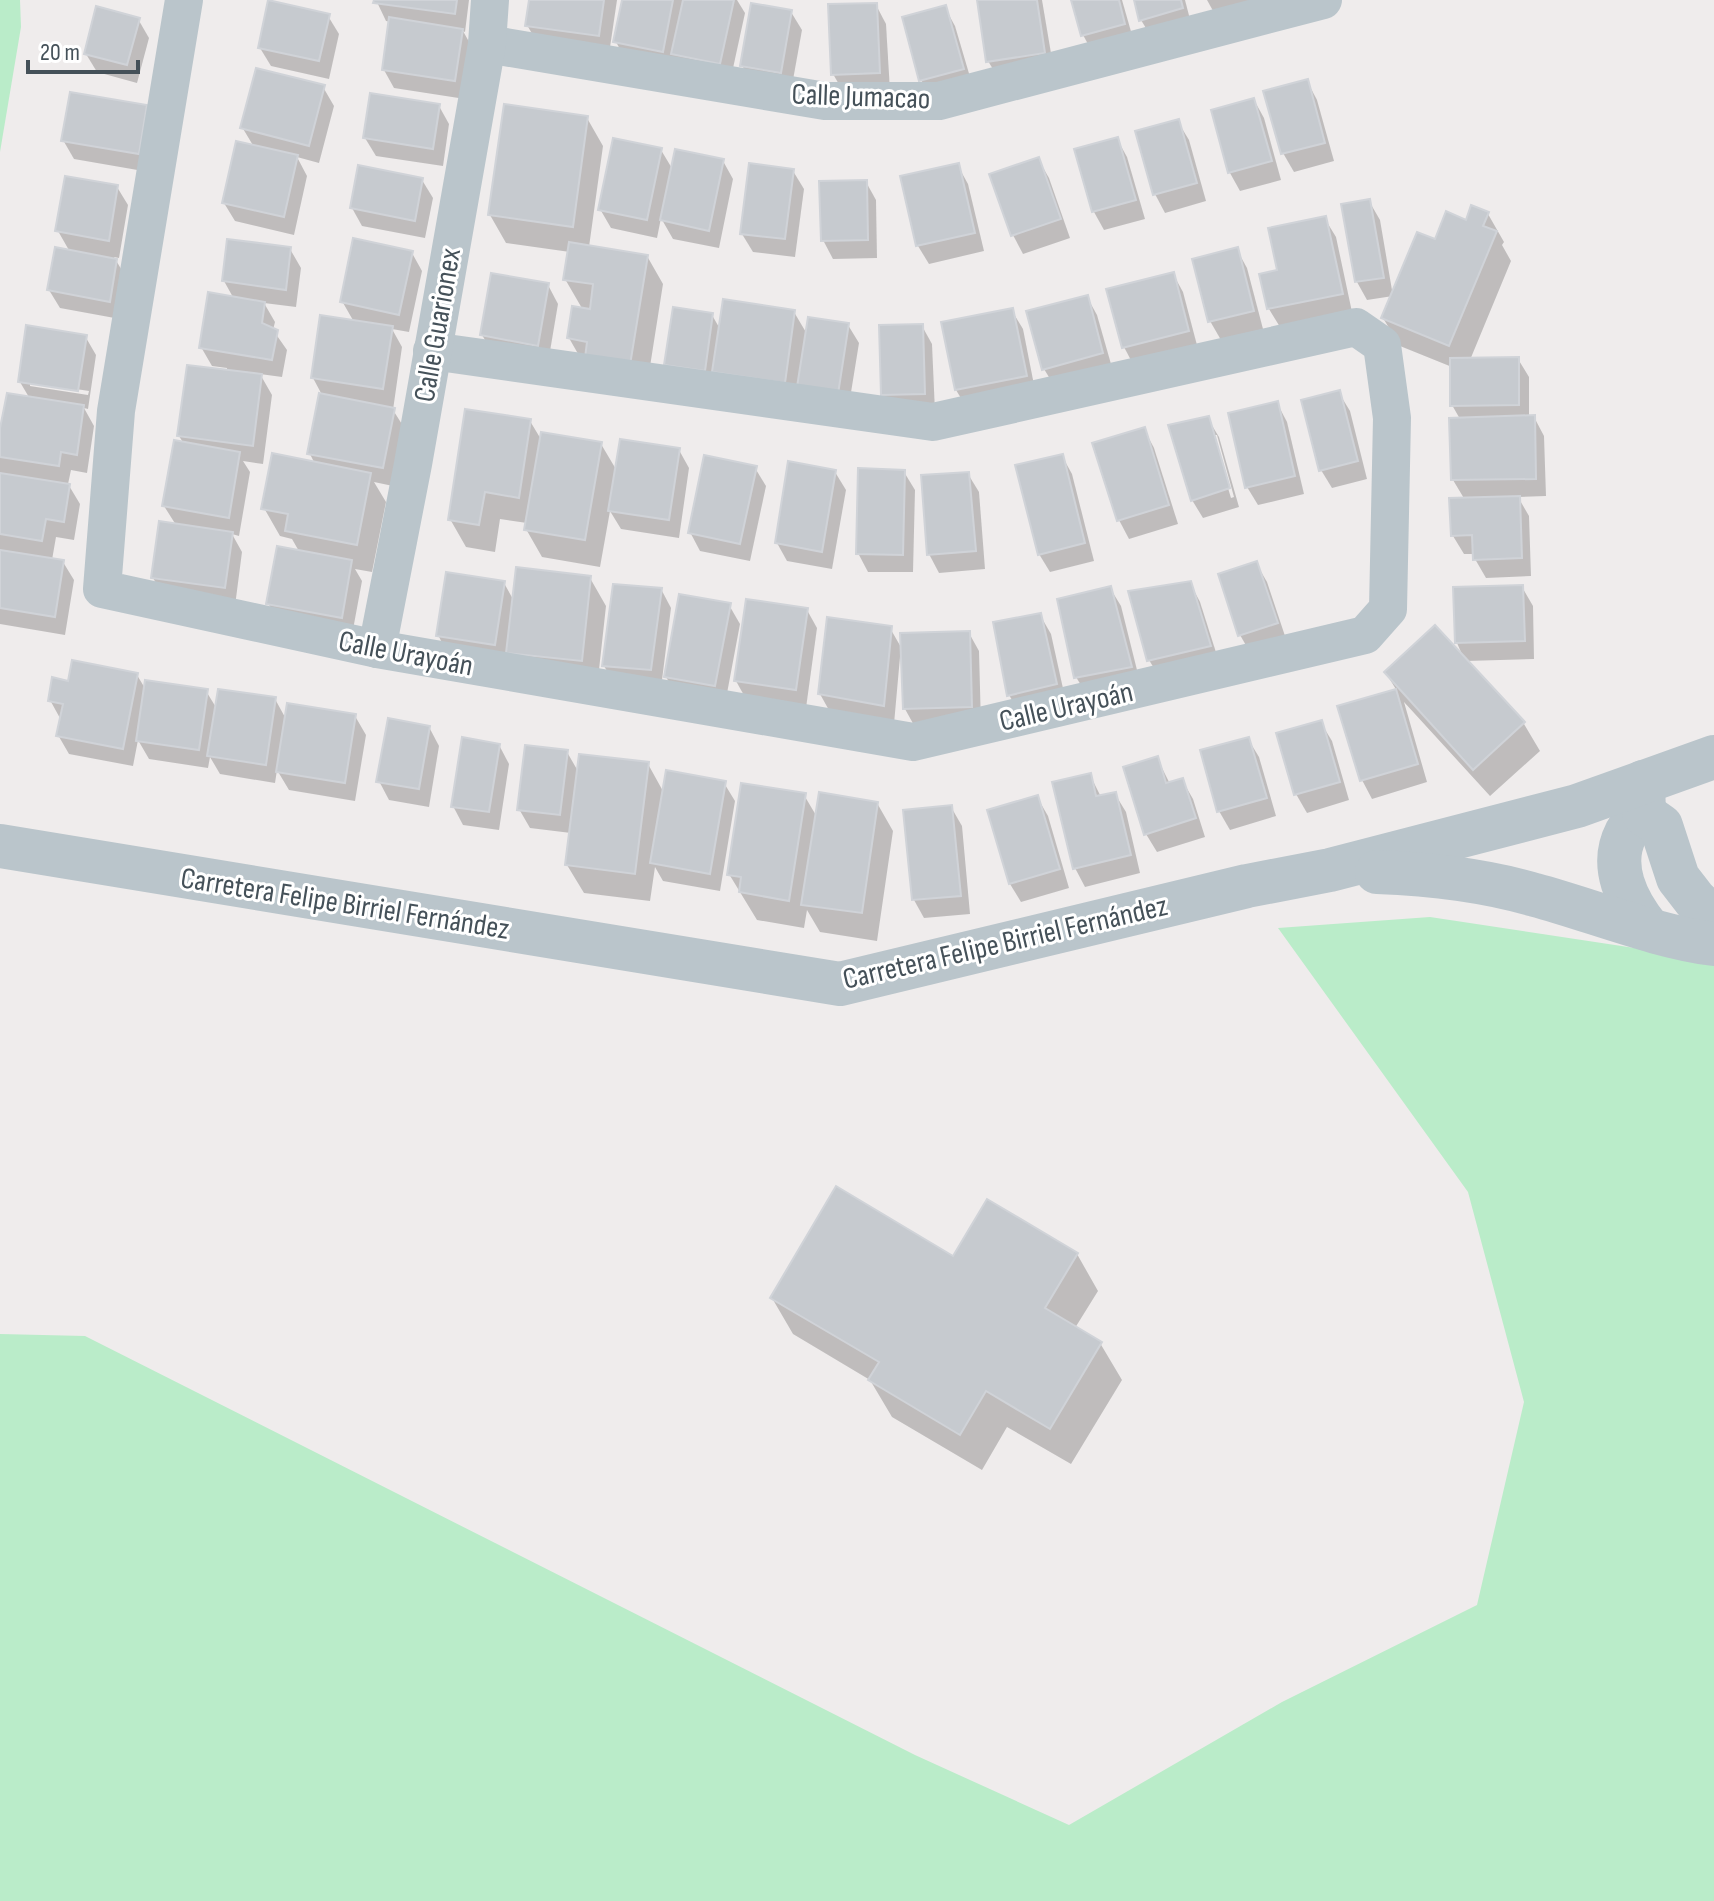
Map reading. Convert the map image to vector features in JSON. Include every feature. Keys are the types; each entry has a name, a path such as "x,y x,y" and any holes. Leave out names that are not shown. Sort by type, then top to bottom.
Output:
{"street":[{"name":"Calle Urayoán","path":"184,0 116,411 102,589 377,649 913,742 1365,635 1388,609 1392,418 1382,345 1356,327 933,422 432,351"},
{"name":"Calle Guarionex","path":"377,649 487,44 490,0"},
{"name":"Calle Jumacao","path":"487,44 825,101 939,101 1323,0"},
{"name":"Carretera Felipe Birriel Fernández","path":"0,846 840,984 1247,886 1330,870 1577,806 1644,798 1714,757"},
{"path":"1644,798 1661,826 1678,878 1695,900 1714,917"},
{"path":"1644,798 1626,832 1620,858 1622,886 1633,910 1648,928"},
{"path":"1330,870 1428,874 1532,894 1714,944"}],"green space":[{"path":"0,0 20,0 21,27 0,152"},
{"path":"1430,917 1714,960 1714,1901 0,1901 0,1334 85,1336 915,1755 1069,1825 1282,1702 1477,1605 1524,1402 1468,1192 1278,928"}],"building":[{"path":"268,0 330,14 319,61 258,48"},
{"path":"374,0 457,0 455,14 373,3"},
{"path":"529,0 604,0 599,36 525,26"},
{"path":"622,0 673,0 663,52 613,42"},
{"path":"683,0 734,0 720,64 671,54"},
{"path":"977,0 1037,0 1045,53 986,62"},
{"path":"1071,0 1119,0 1125,24 1081,36"},
{"path":"1134,0 1181,0 1183,8 1139,21"},
{"path":"751,3 792,10 781,73 740,66"},
{"path":"877,3 880,73 831,75 828,4"},
{"path":"946,5 964,69 919,81 902,17"},
{"path":"96,6 140,18 127,65 84,54"},
{"path":"389,17 463,29 455,81 382,70"},
{"path":"256,68 325,85 309,146 240,128"},
{"path":"1308,79 1325,143 1281,154 1263,91"},
{"path":"70,92 147,105 139,154 61,141"},
{"path":"370,93 440,104 433,149 363,138"},
{"path":"1254,98 1272,161 1228,173 1211,110"},
{"path":"504,104 588,116 573,227 488,215"},
{"path":"1179,119 1197,183 1153,195 1135,131"},
{"path":"1118,137 1136,200 1092,212 1074,149"},
{"path":"613,138 662,148 647,220 598,210"},
{"path":"236,141 298,155 284,217 222,203"},
{"path":"675,149 724,159 709,231 660,220"},
{"path":"1039,157 1061,219 1011,236 989,174"},
{"path":"749,163 794,169 785,239 740,234"},
{"path":"959,163 975,233 916,246 900,176"},
{"path":"358,165 423,178 415,221 350,208"},
{"path":"65,176 118,185 109,241 55,231"},
{"path":"867,180 868,240 821,241 819,181"},
{"path":"1370,199 1384,278 1355,282 1341,204"},
{"path":"1471,205 1489,212 1483,226 1497,231 1449,346 1381,318 1417,232 1435,239 1446,211 1466,220"},
{"path":"1326,216 1343,294 1267,309 1259,274 1277,270 1268,228"},
{"path":"353,238 413,251 399,315 340,302"},
{"path":"227,239 291,247 286,290 222,281"},
{"path":"569,242 648,255 630,365 585,358 587,342 567,338 572,306 590,309 593,284 563,280"},
{"path":"55,247 117,259 110,302 47,290"},
{"path":"1238,247 1254,311 1208,322 1192,259"},
{"path":"1174,272 1189,331 1122,348 1106,289"},
{"path":"491,273 549,283 538,346 480,335"},
{"path":"208,292 265,302 262,323 278,330 272,360 199,348"},
{"path":"1088,295 1103,353 1042,370 1026,311"},
{"path":"723,299 795,310 785,383 712,372"},
{"path":"673,307 713,313 705,371 664,365"},
{"path":"1013,308 1027,376 955,390 941,322"},
{"path":"320,315 393,326 383,389 311,378"},
{"path":"808,317 849,323 838,394 797,387"},
{"path":"923,324 925,394 881,395 879,325"},
{"path":"26,325 87,335 78,391 18,382"},
{"path":"1519,357 1519,405 1450,406 1450,358"},
{"path":"187,365 262,374 253,446 177,436"},
{"path":"1340,390 1358,461 1319,471 1301,400"},
{"path":"7,393 84,405 77,455 61,452 59,466 0,457 0,428"},
{"path":"319,393 395,408 383,468 307,454"},
{"path":"1278,401 1295,476 1245,488 1228,413"},
{"path":"465,409 531,419 519,498 485,492 479,525 448,520"},
{"path":"1535,415 1536,479 1451,480 1449,418"},
{"path":"1209,416 1230,488 1191,501 1168,425"},
{"path":"1145,427 1169,505 1117,521 1092,443"},
{"path":"541,432 602,442 585,540 524,530"},
{"path":"620,439 680,448 669,520 608,511"},
{"path":"174,440 240,452 229,518 162,506"},
{"path":"272,453 371,473 357,545 285,531 288,514 261,509"},
{"path":"1063,454 1085,543 1038,555 1015,465"},
{"path":"704,455 757,466 740,544 688,533"},
{"path":"788,461 836,470 822,552 775,543"},
{"path":"858,468 905,470 903,555 856,554"},
{"path":"969,472 976,551 927,555 921,475"},
{"path":"0,473 70,484 64,522 46,519 42,541 0,534"},
{"path":"1520,496 1522,558 1473,560 1472,535 1451,536 1449,498"},
{"path":"159,521 233,532 225,588 151,578"},
{"path":"277,546 352,560 342,618 266,604"},
{"path":"0,550 64,560 55,617 0,608"},
{"path":"1257,561 1278,623 1238,636 1218,574"},
{"path":"516,567 591,576 582,661 506,653"},
{"path":"446,572 505,581 495,645 436,636"},
{"path":"1191,581 1211,646 1147,661 1128,591"},
{"path":"613,584 662,588 651,670 602,666"},
{"path":"1523,585 1525,641 1455,643 1453,587"},
{"path":"1111,586 1132,667 1074,678 1057,599"},
{"path":"679,594 731,603 715,686 664,677"},
{"path":"746,599 808,608 796,690 734,681"},
{"path":"1041,613 1057,684 1007,696 993,622"},
{"path":"827,617 892,626 884,706 818,694"},
{"path":"1435,625 1525,722 1473,770 1384,672"},
{"path":"970,631 972,707 903,709 900,633"},
{"path":"72,660 138,673 123,749 56,736 63,704 48,701 52,677 68,681"},
{"path":"145,680 208,689 199,750 136,741"},
{"path":"218,689 276,697 266,765 207,756"},
{"path":"1396,689 1418,764 1360,781 1337,706"},
{"path":"287,703 356,714 345,783 276,772"},
{"path":"388,718 430,726 419,789 376,782"},
{"path":"1322,720 1340,782 1294,795 1276,733"},
{"path":"462,737 500,744 489,812 451,807"},
{"path":"1249,737 1267,798 1217,812 1200,750"},
{"path":"525,745 568,750 560,815 517,810"},
{"path":"579,754 649,762 635,874 565,865"},
{"path":"1158,756 1166,783 1183,778 1196,818 1144,835 1123,767"},
{"path":"666,770 726,781 710,874 650,863"},
{"path":"1091,773 1096,796 1116,792 1131,855 1073,869 1052,782"},
{"path":"741,783 806,793 789,901 739,892 741,877 727,875"},
{"path":"819,792 878,802 862,913 801,905"},
{"path":"1038,795 1060,869 1009,884 987,810"},
{"path":"952,805 961,896 912,900 903,810"},
{"path":"836,1186 953,1256 987,1199 1078,1253 1045,1308 1102,1342 1050,1429 986,1391 960,1435 868,1380 879,1362 770,1298"}]}
